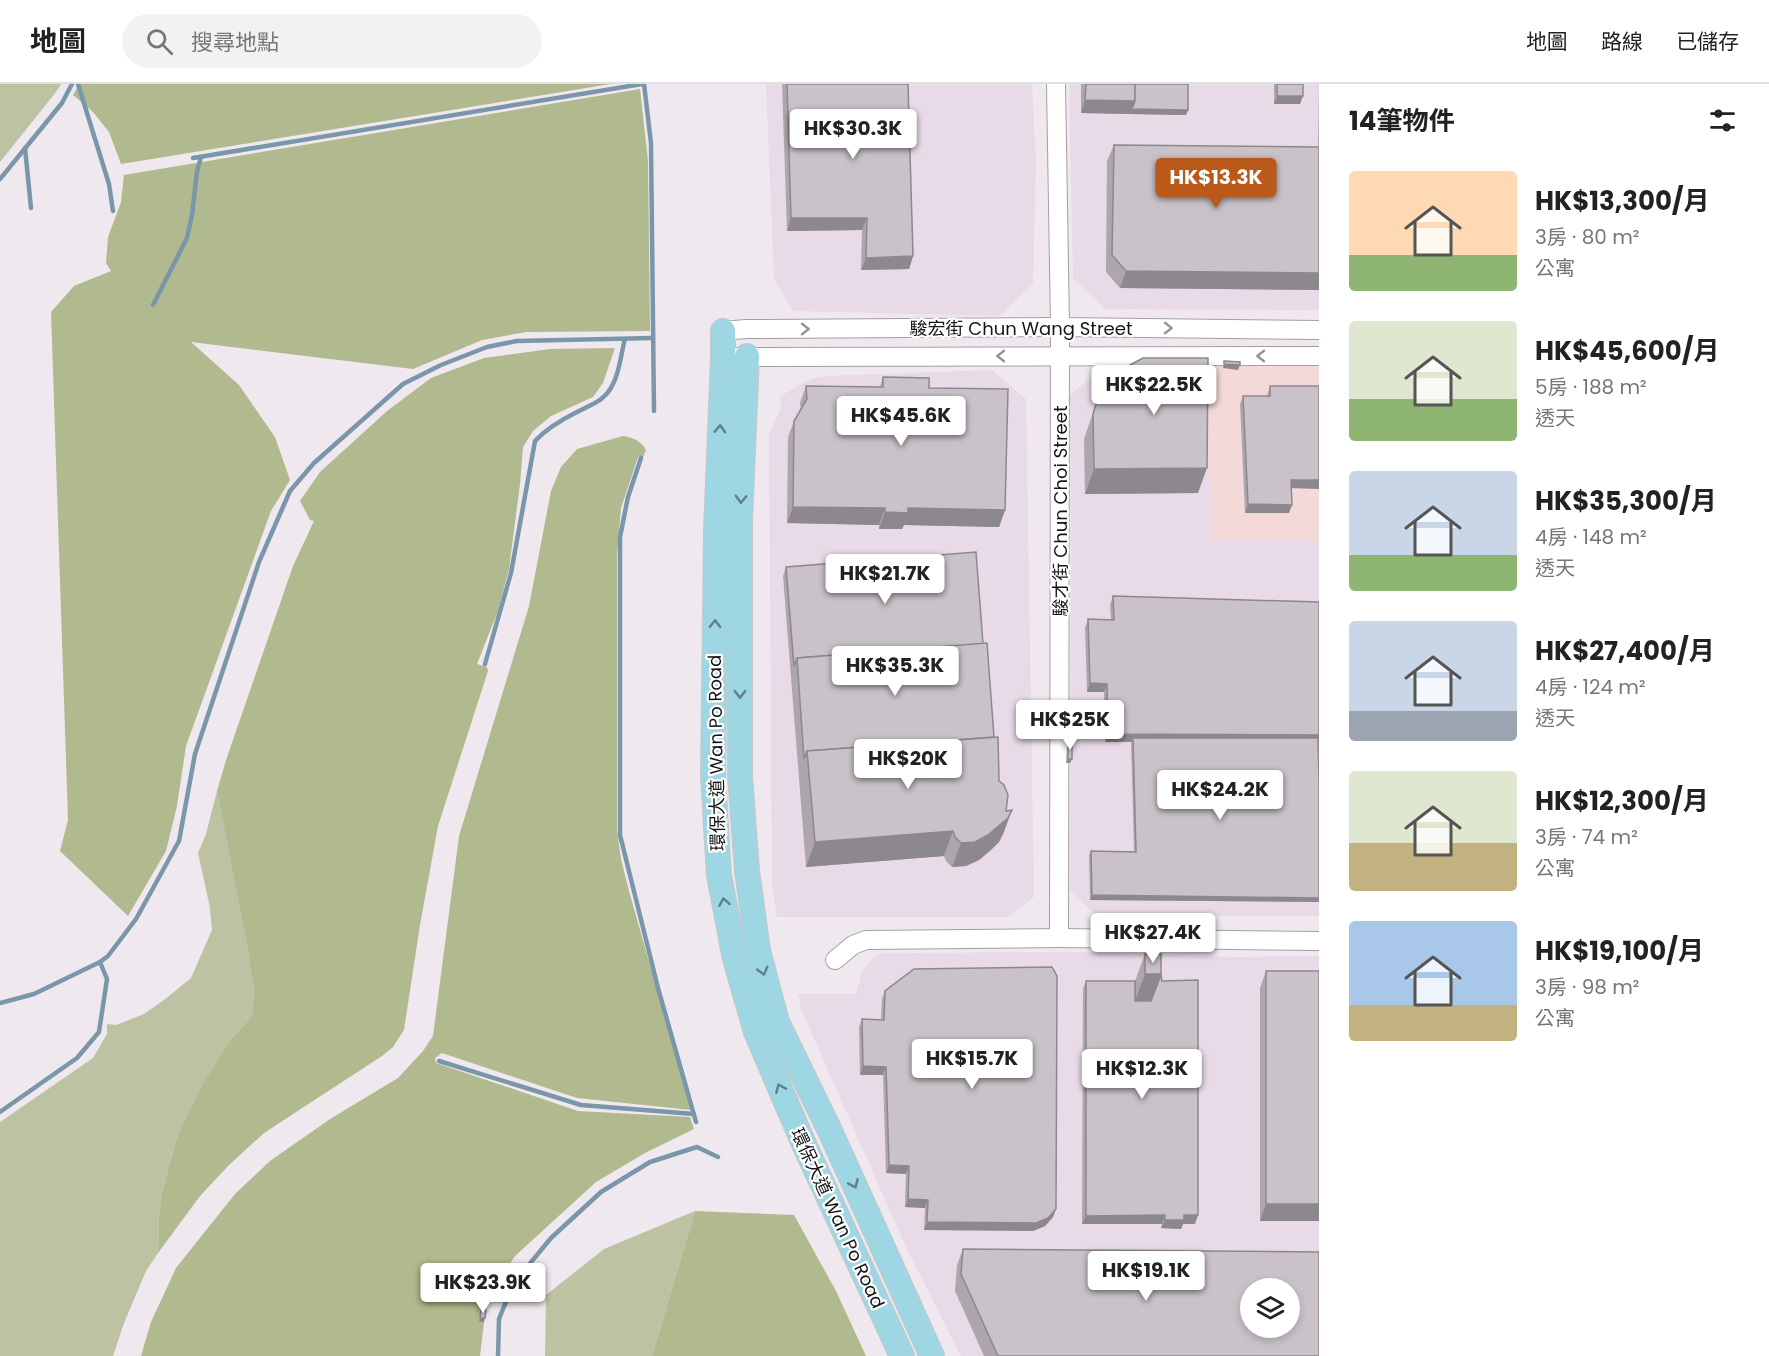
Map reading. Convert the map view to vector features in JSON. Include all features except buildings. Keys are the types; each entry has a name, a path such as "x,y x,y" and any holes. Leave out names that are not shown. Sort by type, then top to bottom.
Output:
{"main road":[{"name":"環保大道 Wan Po Road","path":"723,331 735,357 740,520 740,776 747,871 758,950 777,1022 830,1131 932,1356"},
{"name":"環保大道 Wan Po Road","path":"735,357 716,531 713,777 719,875 735,959 756,1032 803,1142 902,1356"}],"street":[{"name":"駿才街 Chun Choi Street","path":"1056,84 1060,327 1059,939"},
{"name":"駿宏街 Chun Wang Street","path":"723,331 1060,327 1319,330"},
{"name":"駿宏街 Chun Wang Street","path":"735,357 1319,356"},
{"path":"835,960 854,945 866,940 1319,941"}],"shaded area":[{"path":"766,84 1032,84 1036,163 1033,284 999,316 793,311 774,279"},
{"path":"1069,84 1319,84 1319,310 1105,309 1073,278"},
{"path":"1209,363 1319,364 1319,541 1209,540"},
{"path":"1209,363 1209,540 1319,541 1319,916 1096,915 1070,891 1070,395 1107,364"},
{"path":"992,370 1026,399 1034,897 1008,917 777,917 772,884 769,435 782,406 779,397 815,378 828,376"},
{"path":"1068,952 1236,957 1319,956 1319,1356 961,1356 905,1245 801,1009 798,994 856,994 862,972 874,957 884,953"}],"green space":[{"path":"0,84 61,84 0,162"},
{"path":"79,84 611,84 121,164 109,132 93,112 73,95"},
{"path":"640,89 648,161 650,331 526,332 482,340 413,369 191,342 239,385 275,437 290,480 271,511 186,746 177,806 166,851 128,916 60,851 68,820 51,312 74,286 111,271 106,263 108,237 121,202 124,175"},
{"path":"615,348 603,383 593,397 551,416 533,431 523,447 509,569 498,611 477,664 487,667 488,671 438,826 404,1030 393,1047 382,1056 264,1133 200,1196 158,1253 162,1192 177,1137 203,1084 232,1038 252,1016 254,991 249,953 217,791 293,566 314,521 310,520 300,501 320,472 387,411 431,378 484,358 550,349"},
{"path":"623,436 636,440 646,450 643,457 638,457 621,508 617,554 617,830 629,891 691,1110 577,1098 442,1053 435,1058 436,1063 578,1111 690,1117 694,1129 645,1153 596,1182 515,1256 495,1286 479,1322 484,1322 480,1356 141,1356 151,1322 176,1268 235,1194 270,1161 330,1119 398,1078 423,1051 433,1036 459,836 529,606 551,491 561,467 577,449"},
{"path":"217,791 250,953 254,991 252,1016 232,1038 177,1137 162,1192 158,1253 146,1271 113,1356 0,1356 0,1122 93,1058 107,1034 107,1024 116,1025 144,1014 191,978 212,930 210,908 198,853 206,834"},
{"path":"695,1211 652,1356 545,1356 546,1295 604,1249"},
{"path":"695,1211 794,1215 836,1291 866,1356 652,1356"}],"waterway":[{"path":"0,179 62,103 72,84"},
{"path":"78,84 109,184 113,211"},
{"path":"193,158 642,84"},
{"path":"644,84 651,143 654,411"},
{"path":"25,148 31,208"},
{"path":"153,305 187,238 201,157"},
{"path":"0,1003 34,994 100,962 108,956 136,919 179,841 195,754 259,562 290,491 314,463 403,384 441,365 487,347 517,341 653,338"},
{"path":"485,664 511,573 535,441 554,425 598,401 610,390 617,373 625,339"},
{"path":"641,458 628,497 620,537 620,835 658,988 696,1122"},
{"path":"0,1112 77,1058 99,1032 107,979 100,962"},
{"path":"439,1061 581,1105 694,1114"},
{"path":"498,1356 499,1319 513,1284 551,1238 601,1192 650,1162 697,1147 718,1157"}]}
